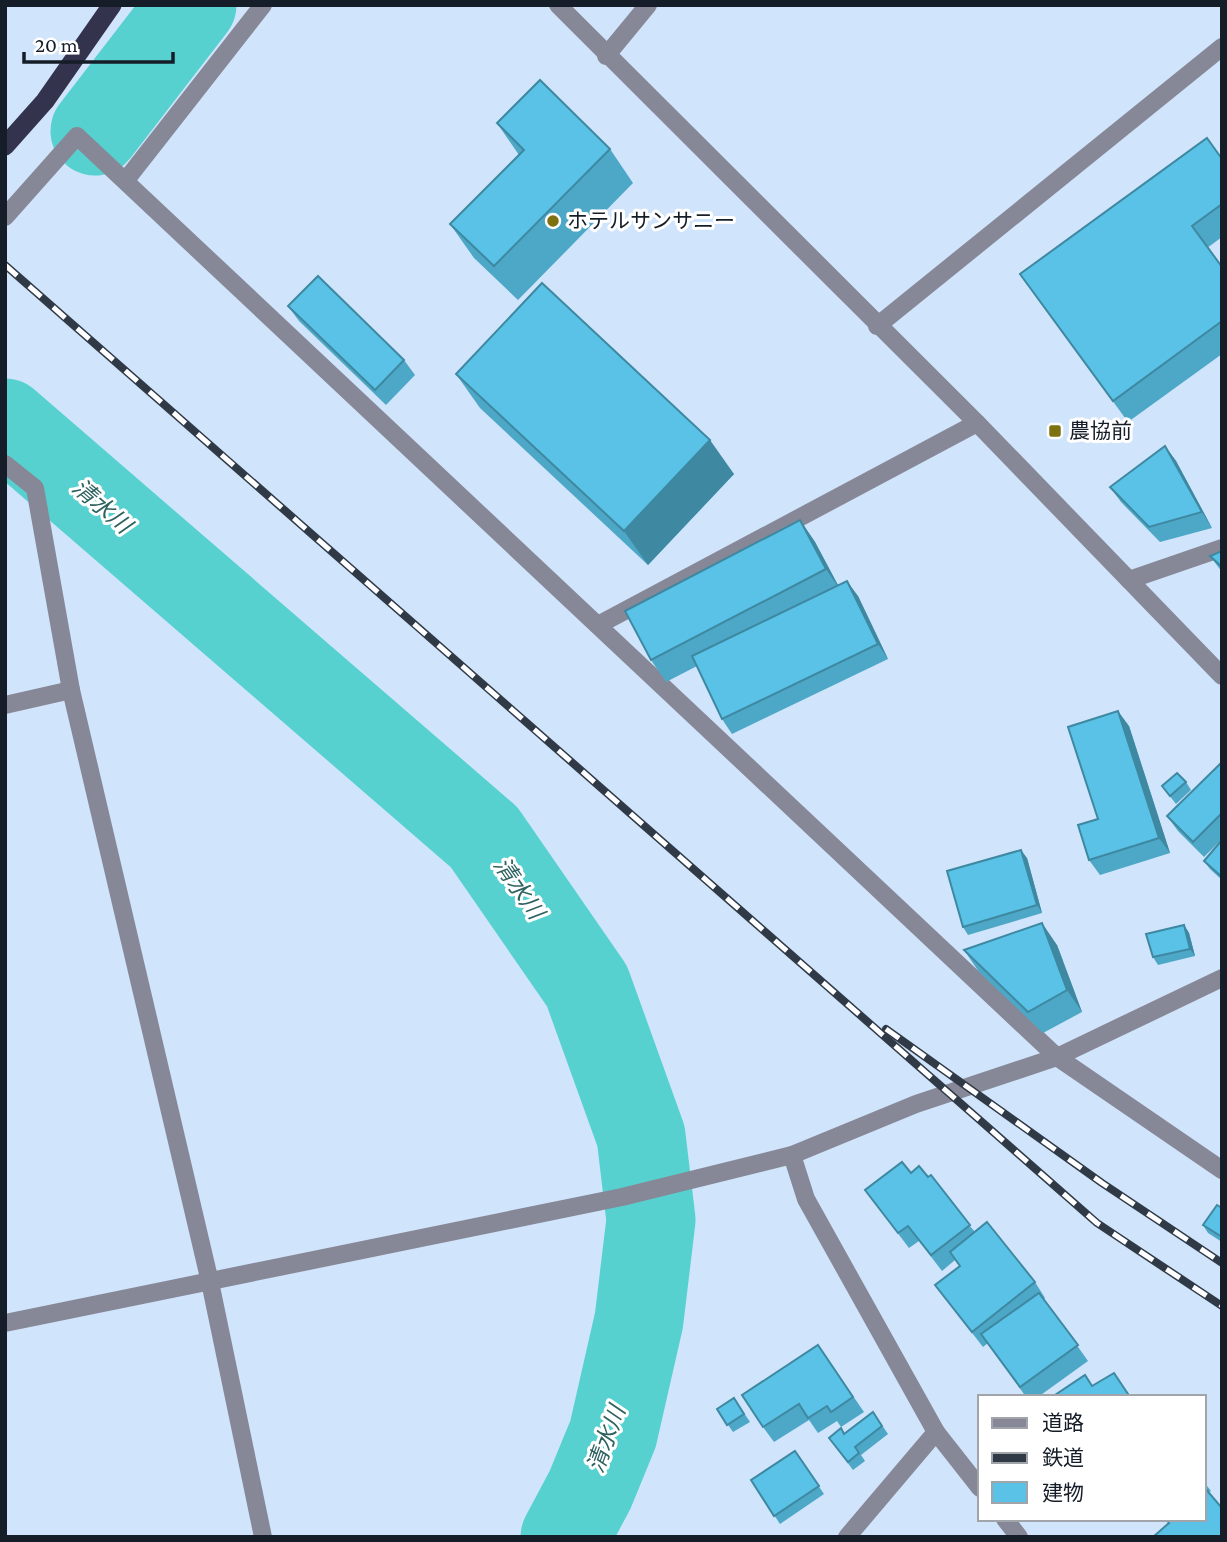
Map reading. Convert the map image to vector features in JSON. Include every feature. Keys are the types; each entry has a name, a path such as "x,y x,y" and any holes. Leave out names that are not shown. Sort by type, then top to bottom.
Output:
{"highway":[{"path":"5,146 45,101 112,5"}],"street":[{"path":"126,180 263,5"},
{"path":"558,5 606,56 977,423 1222,676"},
{"path":"606,56 648,5"},
{"path":"877,326 1222,47"},
{"path":"5,217 77,136 600,624 1057,1057 1222,1170"},
{"path":"600,624 977,423"},
{"path":"5,464 35,488 71,690 210,1282 263,1537"},
{"path":"1129,580 1222,548"},
{"path":"5,705 71,690"},
{"path":"5,1323 622,1196 792,1155 916,1104 1057,1057 1222,978"},
{"path":"792,1155 806,1199 936,1432 978,1485"},
{"path":"847,1537 936,1432"},
{"path":"1007,1521 1019,1537"}],"building":[{"path":"540,80 610,149 494,266 450,224 524,150 497,123"},
{"path":"1207,138 1222,159 1222,204 1192,226 1222,267 1222,321 1113,401 1020,274"},
{"path":"318,276 404,360 375,390 288,306"},
{"path":"542,283 710,440 624,531 456,374"},
{"path":"1165,446 1202,512 1149,527 1110,487"},
{"path":"800,520 826,569 651,660 625,611"},
{"path":"1222,551 1222,567 1210,556"},
{"path":"847,581 878,644 722,719 692,656"},
{"path":"1118,711 1159,838 1089,860 1078,825 1098,819 1068,727"},
{"path":"1222,762 1222,813 1193,842 1167,816"},
{"path":"1177,773 1186,782 1170,796 1162,786"},
{"path":"1222,842 1222,877 1204,861"},
{"path":"1021,850 1037,905 963,927 947,871"},
{"path":"1042,923 1067,990 1028,1012 964,950"},
{"path":"1184,925 1190,949 1153,957 1146,934"},
{"path":"902,1162 911,1173 919,1166 928,1177 931,1175 970,1225 931,1255 908,1226 898,1233 865,1190"},
{"path":"1217,1205 1222,1208 1222,1237 1203,1225"},
{"path":"987,1222 1035,1282 972,1332 935,1285 960,1266 950,1252"},
{"path":"1039,1293 1078,1345 1020,1387 981,1334"},
{"path":"818,1345 853,1397 831,1412 827,1406 808,1418 799,1404 763,1427 742,1395"},
{"path":"1114,1373 1129,1395 1055,1395 1085,1375 1092,1386"},
{"path":"734,1398 744,1414 727,1425 717,1409"},
{"path":"873,1412 882,1426 855,1447 859,1453 848,1462 829,1438 841,1428 844,1434"},
{"path":"795,1451 819,1486 774,1516 751,1480"},
{"path":"1206,1489 1222,1508 1222,1537 1153,1537 1169,1523 1168,1521 1206,1521"}],"waterway":[{"name":"清水川","path":"95,131 192,5"},
{"name":"清水川","path":"5,423 484,837 587,986 641,1136 651,1220 639,1320 613,1434 590,1490 565,1537"}],"railway":[{"path":"5,265 1097,1223 1222,1306"},
{"path":"886,1029 1102,1183 1222,1263"}],"place":[{"name":"ホテルサンサニー","path":"553,221"},
{"name":"農協前","path":"1055,431"}]}
